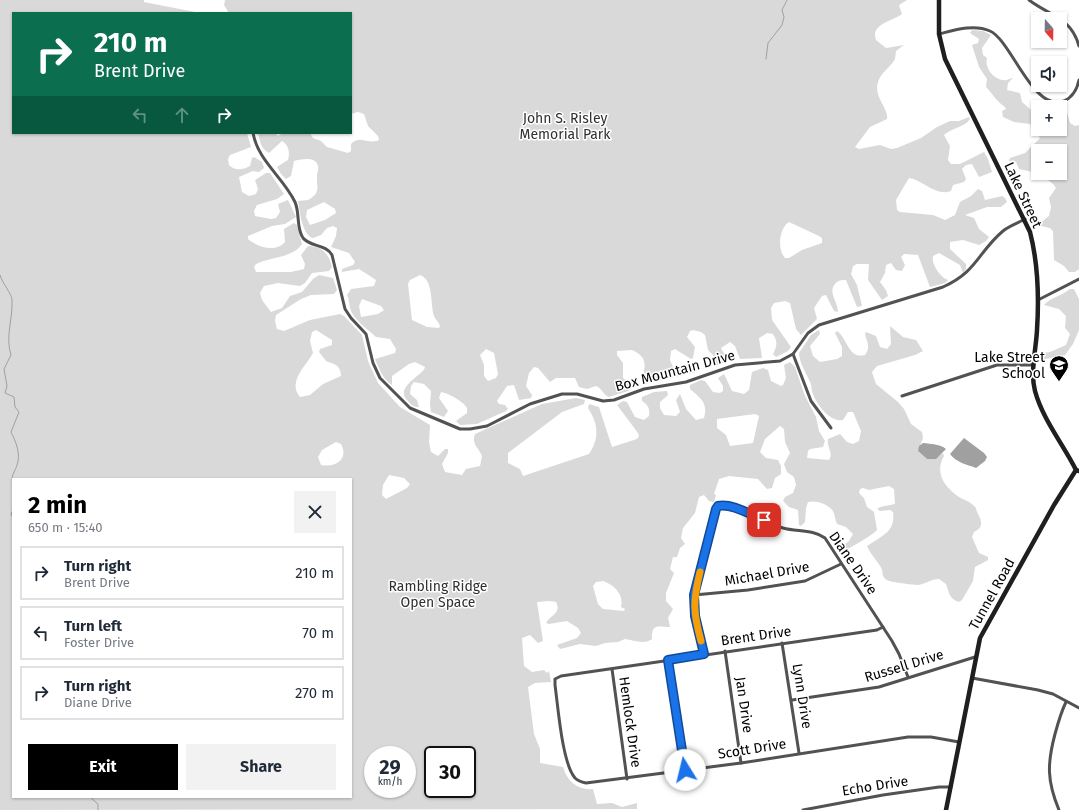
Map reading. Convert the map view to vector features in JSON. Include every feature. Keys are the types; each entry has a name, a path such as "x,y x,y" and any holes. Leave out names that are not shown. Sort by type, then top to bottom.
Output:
{"main road":[{"name":"Lake Street","path":"939,0 939,34 946,59 1025,220 1033,243 1038,300 1034,382 1039,403 1078,471"},
{"name":"Tunnel Road","path":"946,810 975,657 980,638 1060,494 1078,471"}],"street":[{"path":"1029,0 1069,25 1076,35 1079,46"},
{"path":"939,34 970,28 982,28 992,31 1005,44 1027,81 1043,96 1051,101 1061,102 1070,98 1077,89 1079,80"},
{"name":"Box Mountain Drive","path":"253,134 258,148 294,200 298,210 300,230 304,238 327,249 332,255 345,309 349,316 366,334 373,363 380,378 401,400 421,414 460,429 476,428 487,426 530,404 551,397 573,393 603,401 614,400 644,389 686,382 735,365 775,362 793,354"},
{"path":"831,428 811,400 793,354 808,333 819,325 943,288 970,271 1004,231 1025,220"},
{"path":"1038,300 1079,279"},
{"path":"902,396 997,365 1034,364"},
{"name":"Diane Drive","path":"694,595 718,506 735,508 784,529 819,534 825,538 883,627 899,654 908,677"},
{"name":"Michael Drive","path":"694,595 748,590 805,581 841,564"},
{"path":"694,595 695,614 704,654"},
{"name":"Brent Drive","path":"562,731 555,684 555,679 561,676 877,630 883,627"},
{"name":"Lynn Drive","path":"782,643 799,753"},
{"name":"Jan Drive","path":"725,652 741,763"},
{"name":"Russell Drive","path":"792,700 866,690 975,657"},
{"path":"668,660 685,770"},
{"name":"Hemlock Drive","path":"612,669 627,779"},
{"path":"972,678 1053,694 1079,708"},
{"path":"1059,810 1049,780 1049,757 1061,711 1066,702"},
{"name":"Scott Drive","path":"562,731 567,764 574,777 578,781 586,783 627,779 921,736 960,742"},
{"name":"Echo Drive","path":"803,810 883,795 939,787 951,787"}],"green space":[{"name":"Rambling Ridge Open Space","path":"0,0 144,0 144,2 195,12 12,12 12,134 247,134 251,147 230,155 228,159 229,165 236,169 245,168 250,166 252,158 254,157 262,162 264,168 259,172 253,171 239,177 242,192 249,196 256,194 258,189 255,180 266,173 270,173 284,194 277,199 257,205 254,211 255,216 271,219 276,218 280,212 278,204 288,200 296,217 285,224 272,226 248,236 248,239 266,248 277,247 285,242 284,229 294,223 297,225 302,244 298,249 287,255 256,264 254,267 256,272 291,272 304,269 305,264 301,255 308,246 321,249 329,258 332,267 329,271 312,273 305,283 300,286 278,283 264,286 260,293 262,300 271,312 282,308 290,296 302,292 313,279 319,275 333,278 337,290 334,294 311,295 301,299 276,315 275,321 277,329 284,331 310,320 340,314 344,316 362,335 368,361 378,383 400,407 430,425 429,442 431,452 438,456 445,449 448,449 448,453 442,464 445,472 462,475 466,469 480,466 482,456 474,441 475,434 542,404 576,398 585,400 584,404 562,412 508,453 508,463 520,469 523,476 589,454 595,442 596,425 588,408 589,404 599,407 612,447 637,439 639,436 617,405 623,401 627,402 635,417 644,420 649,416 649,409 642,401 642,397 654,392 667,391 668,395 660,402 660,408 664,415 676,416 680,412 676,400 680,394 686,409 696,420 704,418 705,408 703,401 690,389 690,385 701,380 705,381 713,392 720,393 723,391 723,386 718,378 724,374 732,391 744,394 749,390 752,372 763,368 768,370 771,381 781,386 786,378 784,365 790,362 795,367 805,396 816,417 819,431 825,441 823,447 810,449 808,451 807,458 829,460 831,455 828,439 840,434 847,442 853,444 859,441 861,431 853,412 848,412 843,420 834,419 821,408 815,398 812,392 811,383 803,368 799,353 811,335 819,330 820,334 810,346 813,356 820,362 837,359 842,356 842,347 835,333 837,331 849,348 855,354 860,356 865,355 868,349 865,334 866,332 876,336 880,347 887,349 891,344 890,326 903,337 916,340 923,351 915,355 877,366 872,372 876,384 898,402 904,409 911,424 922,432 923,438 918,451 927,459 935,459 943,453 944,456 940,469 942,480 949,489 959,497 970,502 975,507 980,518 981,526 974,532 972,537 979,553 988,557 988,560 975,567 973,581 962,600 959,602 953,599 946,584 939,579 918,585 892,582 883,577 881,568 867,546 886,533 892,524 893,512 890,510 880,511 877,509 895,504 894,489 889,486 869,490 863,488 860,489 859,493 864,498 867,507 874,512 877,530 845,550 842,551 840,548 849,541 853,534 846,527 837,524 833,511 822,503 808,502 805,522 801,526 799,525 798,510 789,507 783,501 785,497 793,493 796,485 794,477 787,472 784,464 790,453 785,442 784,429 780,426 765,439 760,452 766,458 778,460 781,466 781,474 775,478 772,488 767,489 758,479 729,476 719,479 714,494 716,495 714,502 709,501 704,495 699,497 695,513 683,528 681,538 685,544 680,548 677,557 673,557 670,569 674,573 666,593 666,601 673,609 668,618 670,627 654,628 652,639 646,642 625,639 618,642 605,643 596,646 580,644 560,649 557,645 577,638 581,633 578,628 567,621 549,624 546,623 557,612 558,609 556,602 537,602 543,641 538,643 530,635 522,638 524,666 532,672 544,670 547,673 549,671 551,682 535,683 528,687 534,734 540,749 540,763 563,767 570,781 578,787 593,789 597,804 612,803 622,807 637,803 637,809 0,810","holes":["316,330 332,340 332,345 320,349 319,352 326,361 334,364 340,369 341,376 323,384 310,395 300,397 296,386 297,380 299,374 313,353 310,341 312,332","755,414 759,416 753,443 730,446 726,435 717,428 717,419","336,442 341,444 343,449 342,458 336,464 326,466 321,465 318,457 322,450","389,475 404,478 410,484 407,488 386,499 382,495 383,485","603,581 611,585 620,594 622,602 621,607 625,609 624,611 603,609 598,604 593,586 596,582"]},
{"name":"John S. Risley Memorial Park","path":"225,0 907,0 899,5 902,14 879,27 876,30 875,35 876,40 886,48 904,45 896,51 895,59 881,75 878,82 878,93 886,111 887,119 870,127 855,147 859,149 880,145 891,149 897,148 921,138 937,127 950,121 959,121 969,117 970,119 968,122 944,135 950,146 948,160 951,164 960,164 984,152 992,172 979,177 972,164 966,165 962,169 966,179 964,182 953,185 951,191 945,192 940,192 909,178 896,200 897,210 900,212 933,215 945,220 955,215 960,202 971,196 978,189 982,191 985,200 1002,196 1007,202 1001,207 987,207 965,215 974,218 979,229 989,237 986,241 979,245 963,240 950,242 950,249 966,264 966,269 963,273 960,265 939,253 933,256 933,263 937,270 948,280 945,283 930,287 918,255 904,254 901,257 905,265 902,271 896,270 891,263 886,265 885,273 880,282 886,290 888,296 882,300 868,280 869,264 857,264 853,266 851,274 857,285 862,306 857,307 846,280 838,281 834,285 832,293 838,308 838,312 834,311 826,295 822,296 814,308 817,319 801,335 796,329 790,303 785,301 774,303 771,308 772,320 791,347 788,351 776,357 773,354 776,346 776,339 773,334 767,333 759,338 762,358 740,359 735,346 730,342 721,348 728,356 727,361 715,366 713,355 708,350 705,335 701,332 693,330 690,331 687,337 695,347 693,358 691,359 675,349 671,351 670,360 673,367 693,366 699,368 696,372 645,384 643,380 643,358 632,350 617,351 617,355 623,363 623,378 634,386 628,391 609,397 596,386 587,389 579,387 575,378 556,378 550,382 538,368 534,367 529,373 526,386 532,395 531,398 519,400 514,385 507,386 497,401 499,404 505,405 508,409 506,411 477,424 460,425 456,421 467,413 467,408 459,400 441,392 439,398 448,411 444,417 431,412 431,391 424,384 414,382 411,386 410,394 417,400 419,407 411,405 404,396 404,391 407,386 425,367 415,362 409,364 392,376 392,385 384,377 375,359 395,353 396,349 390,339 376,337 357,320 350,308 347,295 351,289 374,286 376,280 359,269 342,272 342,269 353,265 355,262 349,253 331,247 336,236 337,228 333,226 327,228 321,235 313,238 306,232 302,222 298,201 308,200 317,192 317,163 311,159 294,161 291,176 286,179 277,167 288,160 288,147 282,141 269,153 261,145 259,139 258,134 276,134 278,136 281,134 311,134 313,138 321,141 327,147 348,153 351,151 351,144 354,141 379,140 378,136 368,126 364,114 358,112 352,114 352,12 228,12 224,5","holes":["324,202 335,209 336,213 325,220 310,225 306,217 307,210","789,222 819,236 822,238 822,243 802,250 789,258 785,258 782,254 780,239 783,229","420,275 428,282 430,287 434,316 440,326 439,328 427,327 412,320 408,284 410,280","362,299 381,306 384,310 378,314 361,317 359,306","486,349 494,353 498,374 496,378 488,381 484,376 484,365 480,355"]},
{"path":"972,30 983,31 991,35 982,48 983,55 987,58 987,66 991,74 998,79 1007,80 1013,78 1008,83 1007,90 1020,93 1022,102 1031,110 1031,125 1014,122 1003,117 1002,111 1006,109 986,87 987,79 979,67 972,45 978,43 979,39 970,33"},
{"path":"1067,112 1070,123 1075,126 1079,125 1079,269 1075,272 1069,272 1064,266 1054,260 1053,231 1050,228 1039,224 1049,216 1051,207 1049,198 1056,188 1048,180 1067,180 1067,144 1034,144 1040,138 1039,136 1067,136"},
{"path":"1031,147 1031,172 1019,169 1016,162 1009,161 1010,158 1025,153"},
{"path":"1070,289 1074,289 1079,299 1079,330 1073,344 1065,355 1040,360 1039,357 1043,353 1050,352 1066,345 1070,334 1065,328 1066,316 1059,309 1044,305"}],"shaded area":[{"path":"964,438 987,457 985,461 976,468 959,461 950,454"},
{"path":"923,443 938,445 946,449 936,459 927,459 918,451 919,446"}],"waterway":[{"path":"766,59 768,43 782,25 784,17 782,10 787,0"},
{"path":"0,275 12,300 9,335 9,348 11,355 4,369 7,386 5,393 14,397 15,407 19,412 11,432 18,452 18,461 12,478"},
{"path":"12,512 12,516"},
{"path":"91,798 98,804 98,810"}],"slow traffic":[{"path":"700,572 694,595 694,608 696,625 701,641"}],"place":[{"name":"Lake Street School","path":"1059,382"}],"route":[{"path":"685,770 668,660 704,654 696,625 694,595 718,506 722,505 735,508 764,520"}]}
